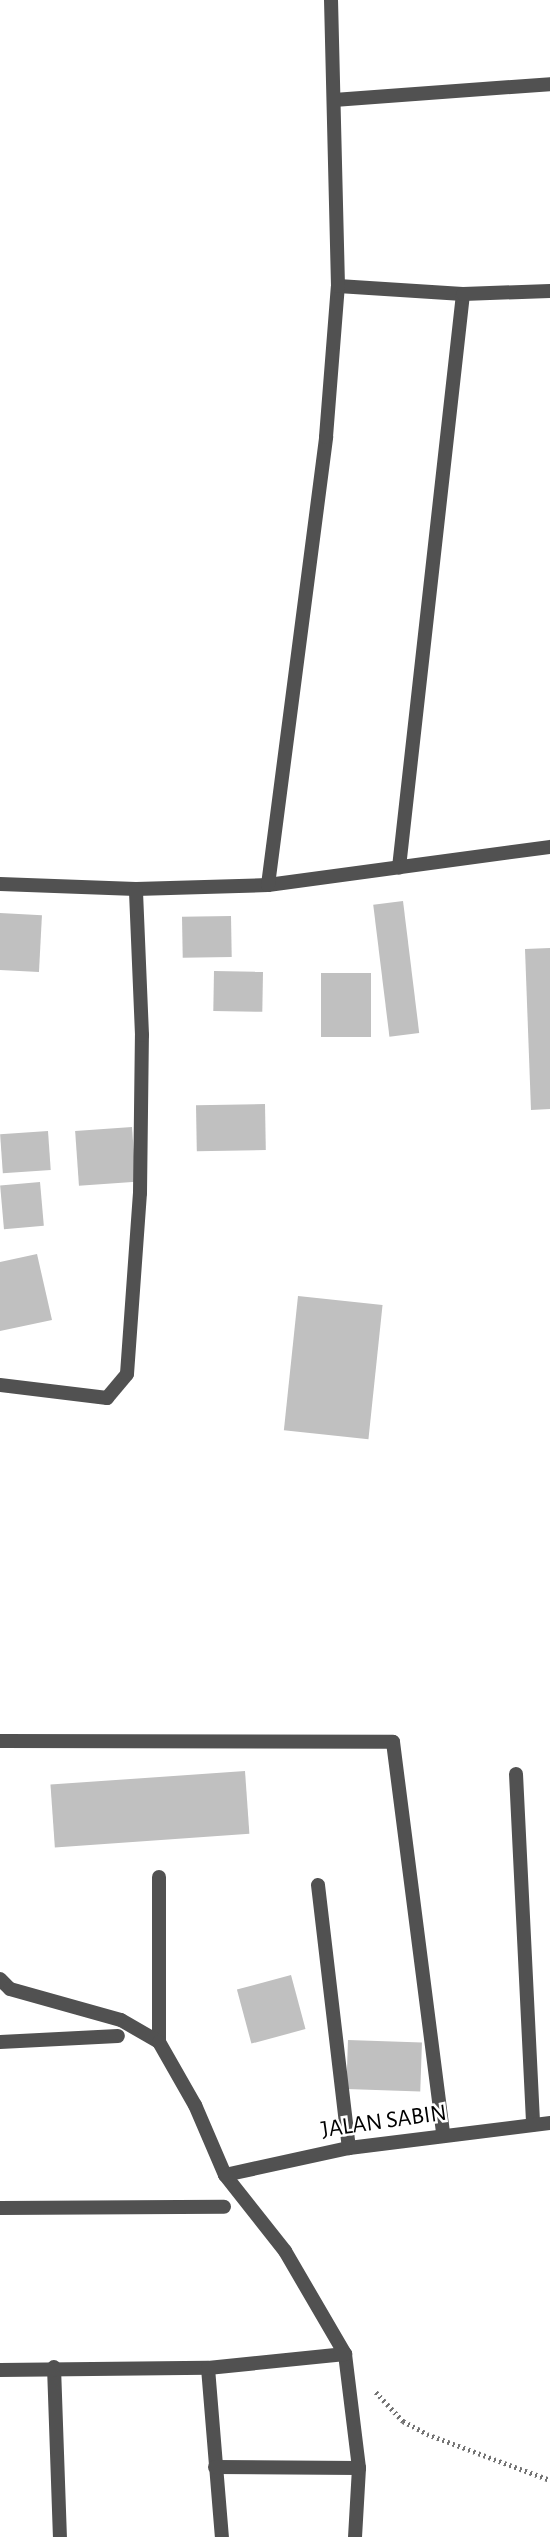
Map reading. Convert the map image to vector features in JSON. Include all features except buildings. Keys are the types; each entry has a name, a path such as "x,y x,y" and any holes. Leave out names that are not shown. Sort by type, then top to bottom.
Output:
{"street":[{"path":"268,885 326,437 338,286 331,0"},
{"path":"334,100 550,84"},
{"path":"338,286 463,294 550,291"},
{"path":"399,867 463,294"},
{"path":"0,884 136,889 268,885 550,847"},
{"path":"0,1385 107,1398 127,1374 140,1193 142,1035 136,889"},
{"path":"0,1741 393,1742 443,2136"},
{"path":"516,1774 533,2125"},
{"path":"159,1877 159,2042 195,2105 225,2175 285,2250 345,2354 359,2469 355,2537"},
{"path":"318,1885 349,2148"},
{"path":"0,1979 10,1989 121,2020 159,2042"},
{"path":"0,2042 118,2036"},
{"name":"JALAN SABIN","path":"225,2175 349,2148 550,2123"},
{"path":"0,2208 224,2207"},
{"path":"0,2370 54,2367 208,2368 345,2354"},
{"path":"54,2367 60,2537"},
{"path":"208,2368 222,2537"},
{"path":"215,2467 359,2469"}],"path":[{"path":"345,2354 404,2421 427,2434 550,2480"}]}
